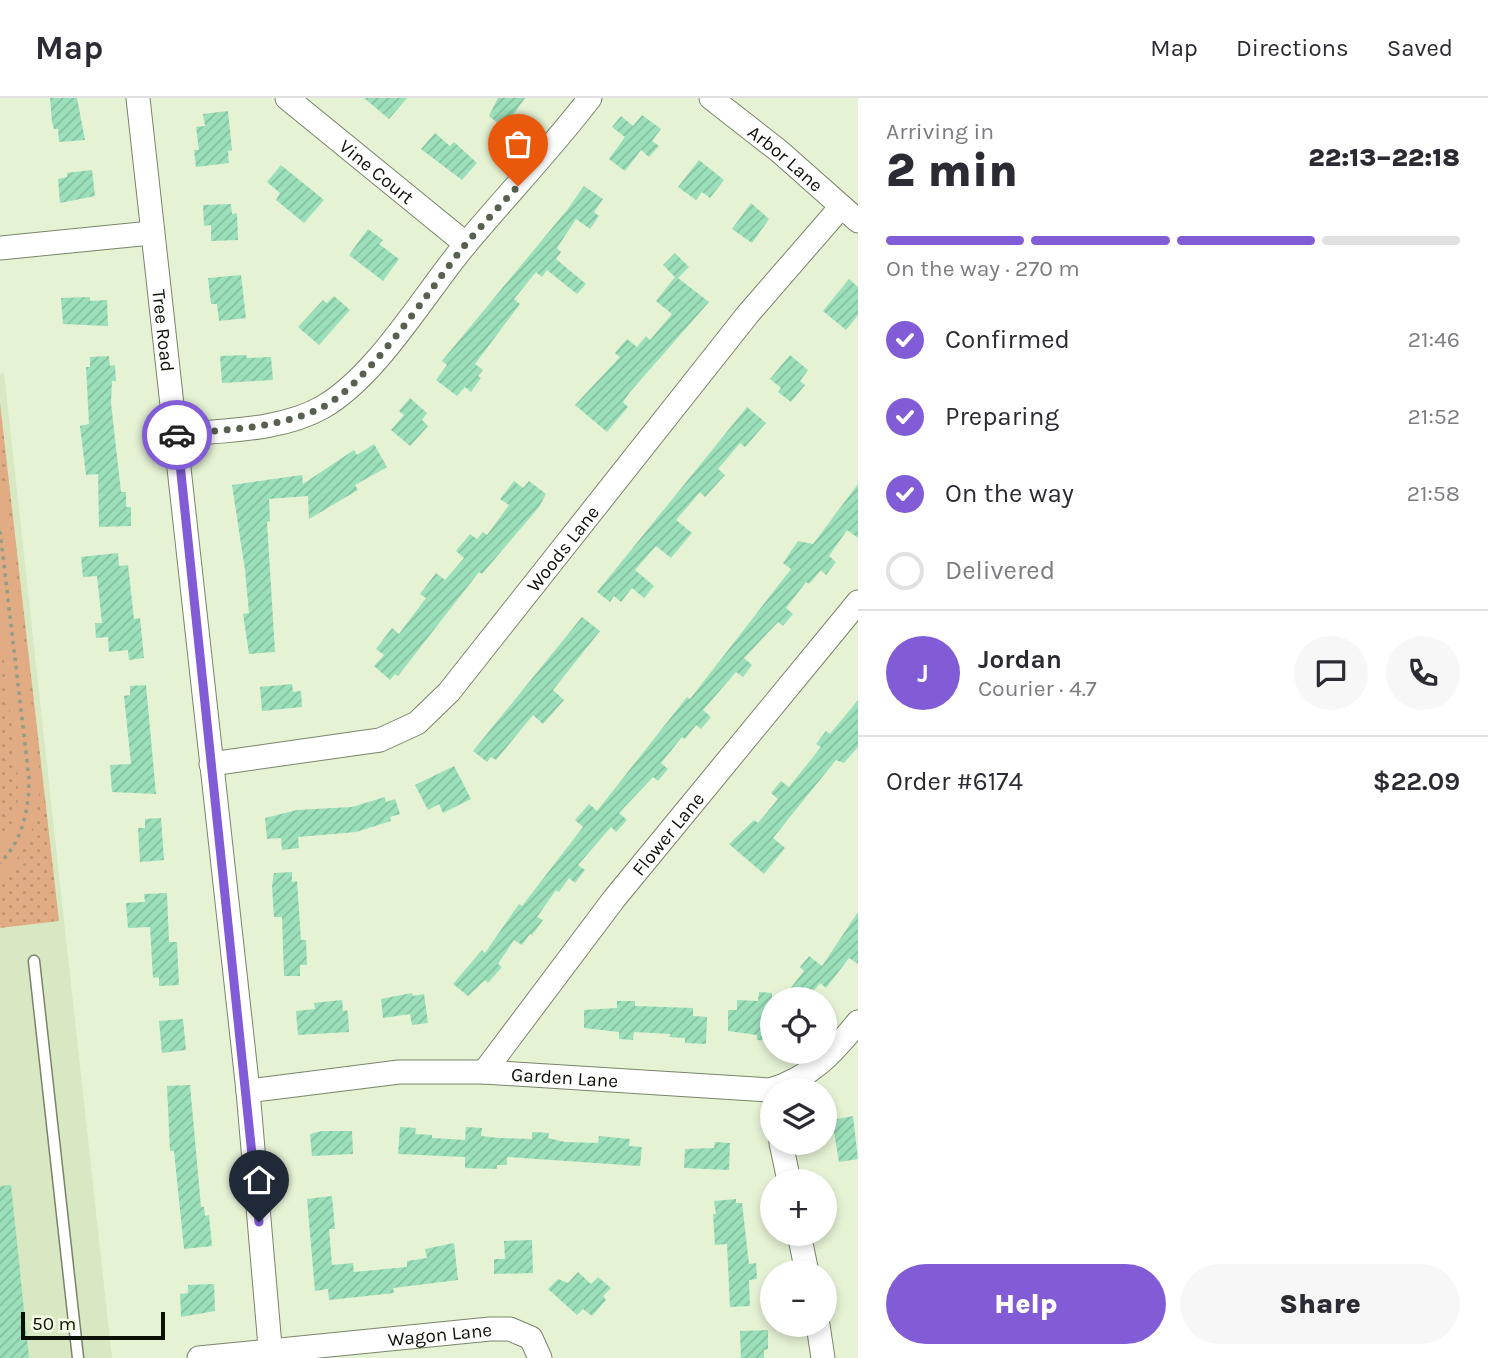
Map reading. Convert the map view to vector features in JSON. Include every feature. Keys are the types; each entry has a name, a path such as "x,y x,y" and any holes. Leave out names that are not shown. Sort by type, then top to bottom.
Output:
{"street":[{"name":"Tree Road","path":"138,98 248,1091 271,1355"},
{"name":"Vine Court","path":"287,98 466,244"},
{"path":"177,435 267,425 321,408 351,388 466,244 552,147 590,98"},
{"name":"Arbor Lane","path":"711,98 779,151 849,214"},
{"name":"Woods Lane","path":"211,764 380,740 417,723 449,692 748,314 849,214"},
{"path":"0,248 151,233"},
{"name":"Flower Lane","path":"484,1072 614,899 858,602"},
{"name":"Garden Lane","path":"802,1078 829,1057 858,1022"},
{"name":"Garden Lane","path":"248,1091 399,1072 484,1072 760,1094"},
{"name":"Wagon Lane","path":"199,1358 271,1355 510,1329 531,1338 540,1358"},
{"path":"820,1337 823,1358"}],"lane":[{"path":"34,961 78,1358"}],"path":[{"path":"0,531 29,778 29,801 21,832 0,863"}],"shaded area":[{"path":"4,373 112,1358 0,1358 0,374"},
{"path":"0,403 59,921 0,928"},
{"path":"0,480 7,495 40,777 38,806 31,832 18,857 0,879 0,846 11,828 18,800 18,778 0,628"}],"building":[{"path":"50,98 77,98 85,140 59,142 58,129 54,129 52,122"},
{"path":"364,98 407,98 389,119"},
{"path":"498,98 525,98 504,128 489,116"},
{"path":"228,111 232,150 228,151 229,163 196,167 194,150 199,150 196,127 205,126 203,114"},
{"path":"642,115 661,129 652,141 659,146 649,157 641,150 625,171 609,159 625,137 612,127 621,116 633,126"},
{"path":"435,133 450,146 454,142 477,163 462,180 421,149"},
{"path":"699,160 724,180 710,198 702,192 696,200 678,187"},
{"path":"281,165 324,200 304,223 276,200 280,193 267,182"},
{"path":"92,170 95,196 60,203 58,179 67,177 67,173"},
{"path":"584,186 603,199 594,212 599,216 590,229 576,219 557,248 561,252 556,259 586,284 577,294 547,270 542,277 536,272 514,299 520,304 475,364 483,370 478,376 481,378 471,392 465,387 457,396 436,380 447,365 442,361"},
{"path":"751,203 769,219 752,243 732,229"},
{"path":"231,204 232,214 237,213 238,240 211,241 211,225 204,226 203,205"},
{"path":"368,229 383,240 379,244 399,259 383,281 349,255"},
{"path":"675,253 689,267 678,278 709,302 630,392 623,402 628,407 607,432 575,405 620,357 615,353 627,339 637,347 646,336 650,340 672,314 656,301 675,277 663,265"},
{"path":"241,275 246,318 219,321 217,304 211,304 208,278"},
{"path":"849,279 858,287 858,315 846,330 823,311"},
{"path":"334,296 350,310 319,345 298,327 323,300 327,303"},
{"path":"90,297 90,301 107,300 108,326 63,324 61,298"},
{"path":"246,355 247,358 271,357 273,380 222,383 220,356"},
{"path":"790,355 808,370 800,381 805,385 791,402 778,392 781,388 770,379"},
{"path":"109,356 110,366 115,365 116,381 112,381 111,403 121,492 126,492 126,507 131,507 131,526 99,527 98,474 86,475 80,426 89,424 86,367 90,367 90,357"},
{"path":"410,398 427,413 422,420 428,426 410,446 391,430 404,415 399,411"},
{"path":"747,407 766,423 745,447 740,443 718,469 725,475 705,497 700,492 676,520 692,533 671,558 656,546 635,570 654,586 644,598 632,588 621,602 614,596 610,602 597,592"},
{"path":"374,444 387,467 355,485 358,490 309,519 308,496 269,499 270,521 267,522 275,652 249,654 243,614 249,613 245,570 232,485 302,475 303,484 354,450 357,455"},
{"path":"514,481 523,488 529,481 546,494 539,507 482,574 479,572 398,676 395,674 390,680 374,666 384,655 376,649 392,628 399,634 426,598 420,594 436,573 445,580 464,558 456,551 470,534 477,539 483,532 487,535 509,505 500,499"},
{"path":"858,484 858,538 847,530 829,556 836,562 826,575 821,570 809,584 806,582 786,608 793,614 783,626 778,622 744,658 752,665 743,677 736,672 703,710 711,717 701,729 696,725 685,739 682,737 661,763 668,769 658,781 653,777 619,813 627,820 616,832 611,827 578,865 585,870 575,883 569,878 559,892 556,890 537,917 543,920 532,935 530,934 522,945 514,940 498,964 502,967 488,983 485,980 468,996 453,984 482,950 485,953 519,904 522,906 583,827 575,820 589,804 597,811 687,697 690,699 791,569 783,563 798,541 813,544"},
{"path":"118,553 119,566 128,565 134,619 140,618 144,658 129,660 128,650 109,652 108,637 96,638 95,623 102,623 97,576 83,577 81,557"},
{"path":"582,617 600,631 553,690 564,700 543,724 533,715 496,760 491,757 487,762 473,751"},
{"path":"292,684 293,692 301,691 302,707 262,711 260,687"},
{"path":"146,685 156,794 112,792 110,765 131,764 124,696 130,695 130,686"},
{"path":"858,700 858,747 844,763 836,760 773,838 785,848 764,874 729,844 754,820 758,823 778,799 771,793 781,781 789,787 821,747 816,744 826,731 830,734"},
{"path":"454,766 471,799 443,813 439,804 428,810 415,785"},
{"path":"385,797 386,802 395,799 400,814 390,817 391,821 356,832 298,837 299,848 282,850 281,838 267,839 265,818 297,810 352,807"},
{"path":"161,818 164,860 140,862 138,828 145,828 145,819"},
{"path":"292,872 292,882 297,881 301,940 306,940 307,965 300,965 300,976 284,976 282,917 274,917 272,886 274,873"},
{"path":"167,893 169,942 177,942 179,985 159,986 159,977 153,978 150,927 128,928 126,903 145,902 144,894"},
{"path":"858,912 858,964 849,958 827,987 820,983 817,987 791,987 804,971 800,967 809,956 822,966"},
{"path":"760,992 760,1040 757,1040 757,1035 728,1031 728,1010 737,1010 737,1000 758,1001"},
{"path":"412,993 413,996 424,994 428,1023 412,1025 410,1014 383,1018 381,999"},
{"path":"342,1000 343,1011 347,1010 348,1013 349,1032 298,1035 296,1011 315,1009 314,1003"},
{"path":"617,1001 635,1001 635,1006 693,1008 693,1016 707,1017 706,1044 685,1043 685,1038 669,1037 671,1034 634,1032 633,1040 619,1039 619,1032 584,1028 584,1010 617,1008"},
{"path":"183,1019 186,1050 162,1053 159,1021"},
{"path":"190,1085 201,1207 204,1207 205,1216 209,1215 212,1246 184,1249 174,1151 170,1151 167,1086"},
{"path":"853,1116 858,1159 839,1162 837,1119"},
{"path":"400,1127 416,1128 415,1134 432,1135 432,1138 465,1140 466,1127 482,1128 481,1136 499,1138 532,1139 532,1132 549,1133 548,1138 565,1142 598,1143 599,1136 630,1139 629,1146 642,1147 640,1166 507,1157 507,1165 497,1165 497,1169 465,1168 465,1157 398,1154"},
{"path":"322,1131 352,1131 353,1154 312,1156 310,1134"},
{"path":"715,1142 730,1143 729,1170 684,1168 685,1149 714,1148"},
{"path":"11,1185 29,1358 0,1358 0,1186"},
{"path":"332,1196 335,1229 329,1229 332,1265 353,1263 354,1272 407,1267 407,1261 427,1258 425,1249 454,1243 458,1280 393,1288 394,1293 329,1300 328,1289 315,1291 307,1199"},
{"path":"736,1199 736,1203 742,1203 749,1264 756,1263 757,1279 749,1280 750,1306 730,1307 727,1244 715,1245 713,1214 716,1214 714,1201"},
{"path":"532,1240 533,1273 494,1274 494,1259 505,1259 504,1241"},
{"path":"578,1272 591,1284 598,1277 611,1288 603,1296 606,1300 592,1316 583,1309 577,1315 548,1289 558,1279 568,1283"},
{"path":"214,1284 215,1311 181,1317 180,1294 188,1293 188,1285"},
{"path":"760,1330 760,1337 768,1337 768,1349 764,1350 764,1358 741,1358 740,1331"}],"way so far":[{"path":"177,435 267,425 295,418 321,408 351,388 466,244 518,186"}],"route":[{"path":"177,435 248,1091 259,1222"}]}
